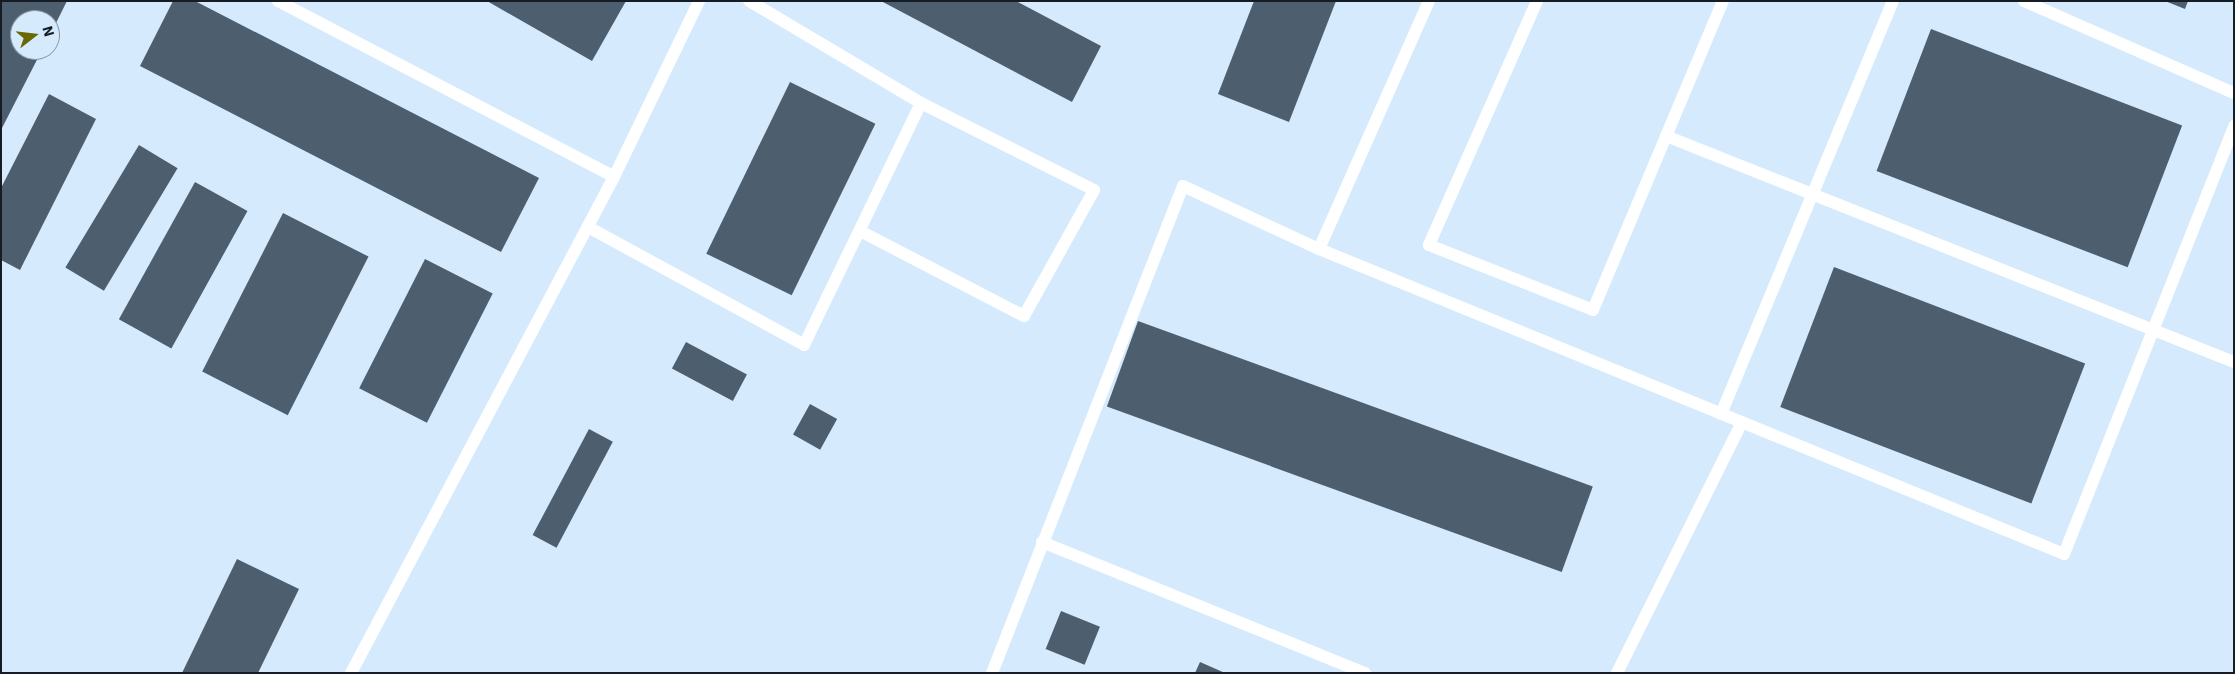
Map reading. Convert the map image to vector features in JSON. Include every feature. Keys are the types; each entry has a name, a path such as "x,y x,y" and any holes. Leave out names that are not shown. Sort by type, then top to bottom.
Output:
{"lane":[{"path":"278,1 614,176"},
{"path":"351,673 588,227 699,1"},
{"path":"749,1 921,103 1094,190 1024,316 860,231"},
{"path":"1319,250 1429,1"},
{"path":"1537,1 1429,245 1593,310 1722,1"},
{"path":"1721,414 1893,1"},
{"path":"2024,1 2234,93"},
{"path":"588,227 804,345 921,103"},
{"path":"992,673 1042,542 1184,186 1319,250 2064,554 2234,126"},
{"path":"1666,136 2234,362"},
{"path":"1617,673 1742,422"},
{"path":"1042,542 1365,673"}],"building":[{"path":"1,1 67,1 60,15 60,10 10,10 10,60 37,60 1,130"},
{"path":"173,1 195,1 539,178 501,252 140,66"},
{"path":"487,1 626,1 592,61"},
{"path":"881,1 1016,1 1101,46 1072,102"},
{"path":"1254,1 1336,1 1289,122 1218,94"},
{"path":"2165,1 2188,1 2185,9"},
{"path":"1931,29 2182,125 2128,267 1877,171"},
{"path":"790,82 875,124 792,295 706,254"},
{"path":"49,94 96,119 20,270 1,260 1,188"},
{"path":"139,145 178,168 104,291 65,268"},
{"path":"195,182 247,211 171,348 119,319"},
{"path":"283,213 369,257 288,415 202,372"},
{"path":"425,259 493,294 427,423 359,388"},
{"path":"1834,267 2085,363 2031,503 1780,407"},
{"path":"1138,321 1593,487 1562,572 1107,407"},
{"path":"686,342 747,374 733,401 672,368"},
{"path":"810,404 837,419 820,450 793,435"},
{"path":"589,429 613,442 557,548 533,535"},
{"path":"237,559 299,589 258,673 182,673"},
{"path":"1061,611 1100,627 1085,665 1046,649"},
{"path":"1200,662 1225,673 1195,673"}]}
